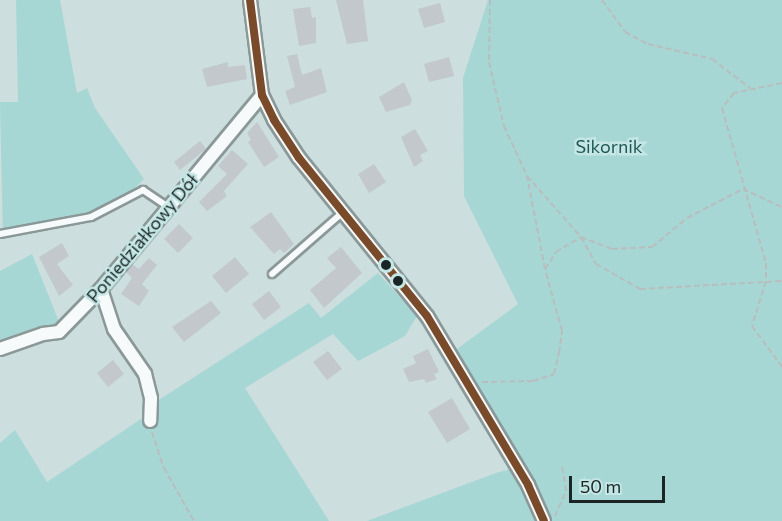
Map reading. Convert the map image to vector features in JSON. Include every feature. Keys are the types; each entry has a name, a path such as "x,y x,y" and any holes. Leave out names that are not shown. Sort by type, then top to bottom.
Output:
{"street":[{"path":"250,0 262,95 299,158 419,304 528,485 544,521"},
{"name":"Poniedziałkowy Dół","path":"0,349 32,337 59,332 101,289 262,95"},
{"path":"101,289 114,329 145,374 151,398 150,421"}],"lane":[{"path":"0,234 92,217 143,190 168,207"},
{"path":"272,274 344,212"}],"path":[{"path":"467,381 533,381 554,374 562,332 545,269 527,176 494,95 489,62 490,0"},
{"path":"602,0 625,32 648,44 712,59 750,88"},
{"path":"782,83 734,93 722,108 743,189 766,262 766,281 752,326 782,367"},
{"path":"527,176 581,237 596,264 640,289 782,281"},
{"path":"581,237 612,249 652,247 687,218 743,189"},
{"path":"743,189 782,207"},
{"path":"545,269 556,252 581,237"},
{"path":"150,421 160,458 194,521"},
{"path":"553,521 566,491 562,466"}],"green space":[{"path":"16,0 60,0 77,93 87,88 95,108 144,179 122,201 93,219 3,239 0,102 18,102"},
{"name":"Sikornik","path":"488,0 782,0 782,521 551,521 457,349 518,304 464,196 463,78"},
{"path":"32,254 59,322 0,345 0,271"},
{"path":"378,273 417,316 405,336 358,361 333,334 245,388 329,521 0,521 0,443 15,430 47,482 141,419 148,423 154,403 309,303 321,318"},
{"path":"511,469 535,521 367,521 496,473"}],"building":[{"path":"336,0 363,0 368,41 347,44"},
{"path":"440,3 445,22 424,28 418,9"},
{"path":"310,7 312,18 316,17 316,43 299,46 293,9"},
{"path":"297,54 302,75 321,68 327,92 290,105 285,91 295,87 287,56"},
{"path":"449,57 454,76 429,82 424,64"},
{"path":"228,62 228,67 245,65 247,79 207,87 202,69"},
{"path":"404,82 412,100 410,105 386,112 379,97"},
{"path":"257,122 279,157 264,167 248,142 251,140 247,133"},
{"path":"415,129 428,151 420,155 423,161 414,167 401,137"},
{"path":"200,141 206,149 180,170 174,162"},
{"path":"232,150 248,164 224,191 227,196 207,211 199,202 227,174 218,166"},
{"path":"374,164 386,182 369,193 358,174"},
{"path":"271,212 294,244 284,253 280,249 274,254 250,227"},
{"path":"179,224 193,238 178,253 164,239"},
{"path":"62,243 69,256 57,264 73,285 59,296 39,257"},
{"path":"341,247 362,273 324,308 310,290 336,268 327,258"},
{"path":"235,257 249,274 226,293 212,276"},
{"path":"149,258 157,265 142,284 149,291 139,306 121,294 132,278 126,272 132,264 139,269"},
{"path":"269,291 281,307 264,320 252,304"},
{"path":"211,301 221,313 184,342 172,327"},
{"path":"428,349 439,372 434,374 437,379 426,383 424,379 409,382 403,369 416,363 413,356"},
{"path":"328,351 342,369 327,380 313,362"},
{"path":"113,360 124,374 108,387 97,373"},
{"path":"452,398 470,429 447,443 428,412"}],"transit line":[{"path":"250,0 262,95 274,120 299,158 427,316 528,485 544,521"}]}
